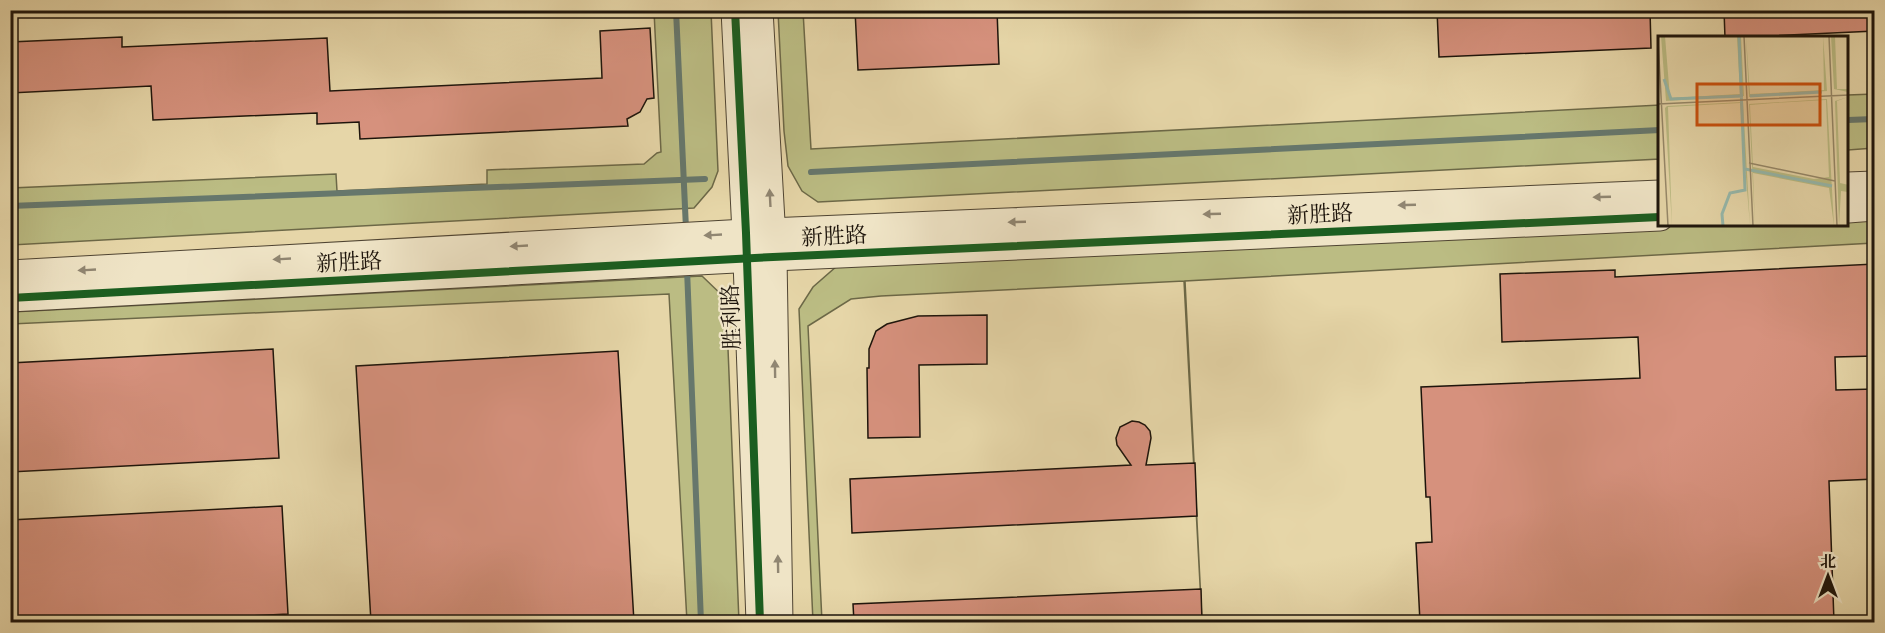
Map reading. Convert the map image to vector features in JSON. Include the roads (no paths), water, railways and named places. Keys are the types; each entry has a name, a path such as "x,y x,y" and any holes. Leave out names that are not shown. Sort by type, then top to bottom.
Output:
{"street":[{"name":"胜利路","path":"735,10 759,245 779,622"},
{"name":"胜利路","path":"759,10 760,622"},
{"path":"1849,186 1875,185"},
{"name":"新胜路","path":"10,298 759,245 1658,194"},
{"path":"1849,209 1875,207"},
{"name":"新胜路","path":"10,274 759,245 1658,217"}],"waterway":[{"path":"676,10 686,229"},
{"path":"1849,120 1874,119"},
{"path":"811,172 1658,130"},
{"path":"10,206 705,179"},
{"path":"687,269 701,622"}]}
